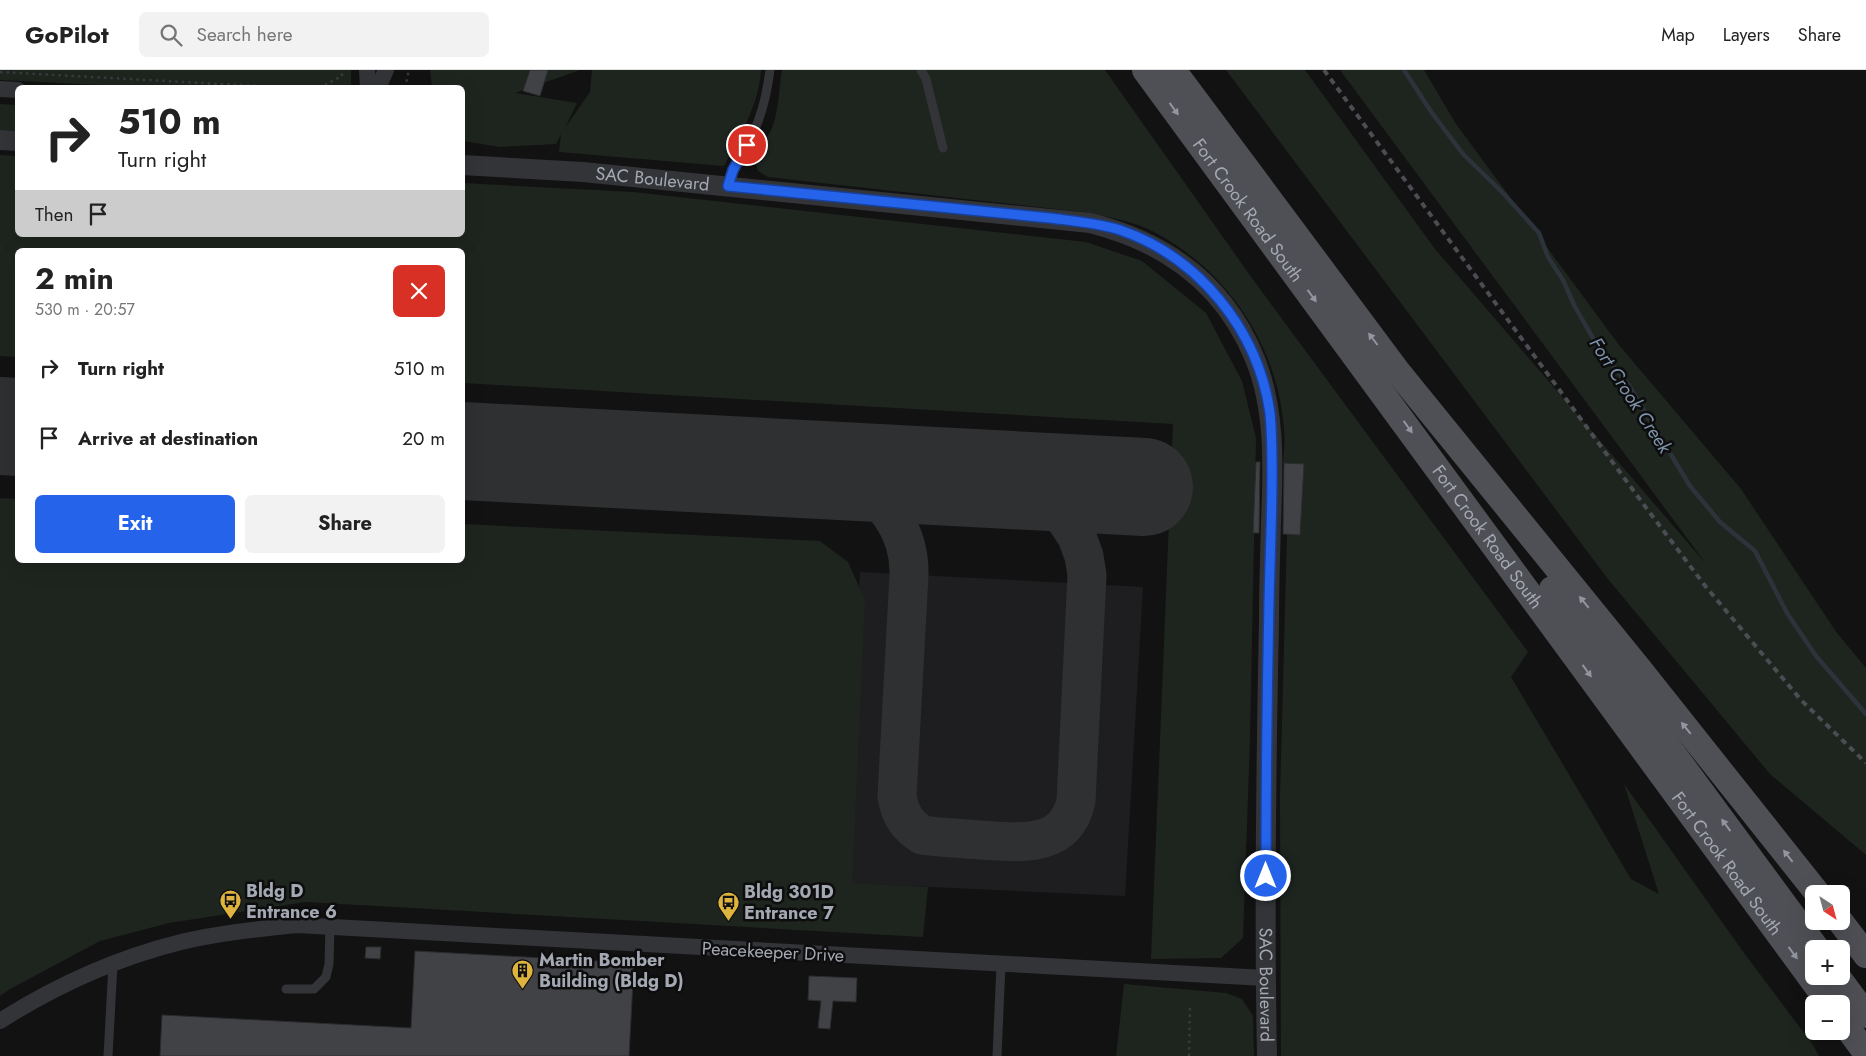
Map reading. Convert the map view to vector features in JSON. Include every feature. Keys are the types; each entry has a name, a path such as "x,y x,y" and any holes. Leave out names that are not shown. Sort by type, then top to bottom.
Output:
{"main road":[{"name":"Fort Crook Road South","path":"1145,70 1823,995"},
{"name":"Fort Crook Road South","path":"1173,70 1398,372 1640,670 1811,885"},
{"path":"1398,372 1576,622 1810,940"},
{"path":"1847,930 1866,955"},
{"path":"1844,985 1866,1015"},
{"path":"1850,1031 1866,1053"}],"street":[{"path":"367,70 368,85"},
{"path":"379,85 386,70"},
{"path":"0,89 15,90"},
{"path":"0,140 15,141"},
{"name":"SAC Boulevard","path":"465,165 583,172 1090,223 1119,230 1142,240 1180,262 1197,276 1230,313 1247,341 1262,378 1271,428 1272,497 1266,794 1265,978 1267,1056"},
{"name":"Peacekeeper Drive","path":"0,1021 52,991 113,964 152,950 209,936 298,925 1265,978"}],"lane":[{"path":"728,186 733,170 753,135 766,99 770,70"},
{"path":"921,70 926,79 943,148"},
{"path":"286,989 314,989 326,977 329,964 330,926"},
{"path":"108,1056 113,964"},
{"path":"997,1056 1002,965"}],"path":[{"path":"325,85 342,76 342,70"},
{"path":"406,85 409,70"},
{"path":"0,72 239,85"},
{"path":"1189,1056 1190,1006"}],"shaded area":[{"path":"0,70 351,70 351,85 99,85 0,80"},
{"path":"430,70 580,70 515,93 577,103 565,128 590,92 592,70 761,70 753,108 724,166 559,152 561,134 556,144 500,147 465,141 465,85 432,85"},
{"path":"782,70 1105,70 1254,281 1528,652 1511,677 1631,879 1659,894 1624,784 1744,953 1805,1034 1805,1040 1809,1040 1819,1056 1281,1056 1280,797 1287,534 1300,535 1303,464 1283,463 1284,433 1280,399 1272,369 1260,341 1245,315 1227,291 1206,269 1182,249 1139,225 1083,212 768,177 758,171 756,156 770,131 778,105"},
{"path":"1226,70 1305,70 1435,249 1707,565 1340,70 1424,70 1456,124 1619,345 1741,489 1837,633 1866,668 1866,855 1770,774 1608,579"},
{"path":"0,104 15,105 15,131 0,130"},
{"path":"0,155 15,156 15,237 465,237 465,183 633,192 1086,242 1142,261 1206,313 1242,381 1256,438 1250,739 1243,938 1221,958 1151,959 1173,424 465,383 465,248 15,248 15,357 0,356"},
{"path":"0,498 15,499 15,563 465,563 465,524 820,541 848,562 865,600 852,883 928,887 923,937 305,902 169,923 100,941 0,996"},
{"path":"860,572 1143,587 1125,896 842,883"},
{"path":"1124,984 1226,993 1242,999 1253,1016 1254,1056 1116,1056"}],"building":[{"path":"530,70 548,70 540,96 523,91"},
{"path":"1256,462 1260,462 1259,533 1253,533"},
{"path":"1284,463 1304,464 1300,535 1283,534"},
{"path":"366,947 381,947 380,959 365,958"},
{"name":"Martin Bomber Building (Bldg D)","path":"415,951 634,963 629,1056 160,1056 162,1015 411,1028"},
{"path":"809,976 857,978 856,1002 833,1001 830,1029 818,1028 821,1001 808,1000"}],"waterway":[{"name":"Fort Crook Creek","path":"1404,70 1432,113 1463,154 1504,194 1539,233 1548,257 1563,280 1574,305 1598,347 1628,384 1690,486 1720,522 1755,551 1787,613 1816,656 1866,714"}],"taxiway":[{"path":"811,469 841,477 872,495 892,517 900,530 905,544 909,575 897,796 905,819 922,835 1009,842 1038,840 1062,828 1070,817 1076,801 1087,575 1084,556 1077,537 1066,520 1041,497 1020,488 987,479"}],"runway":[{"path":"0,426 15,427"},
{"path":"465,451 1144,487"}],"railway":[{"path":"1324,70 1706,587 1801,700 1866,763"}],"place":[{"name":"Bldg D Entrance 6","path":"230,920"},
{"name":"Bldg 301D Entrance 7","path":"728,921"},
{"name":"Martin Bomber Building (Bldg D)","path":"523,989"}],"route":[{"path":"747,145 733,170 728,186 1050,218 1090,223 1119,230 1162,250 1180,262 1205,284 1230,313 1255,358 1267,399 1271,428 1272,497 1266,757 1266,876"}]}
